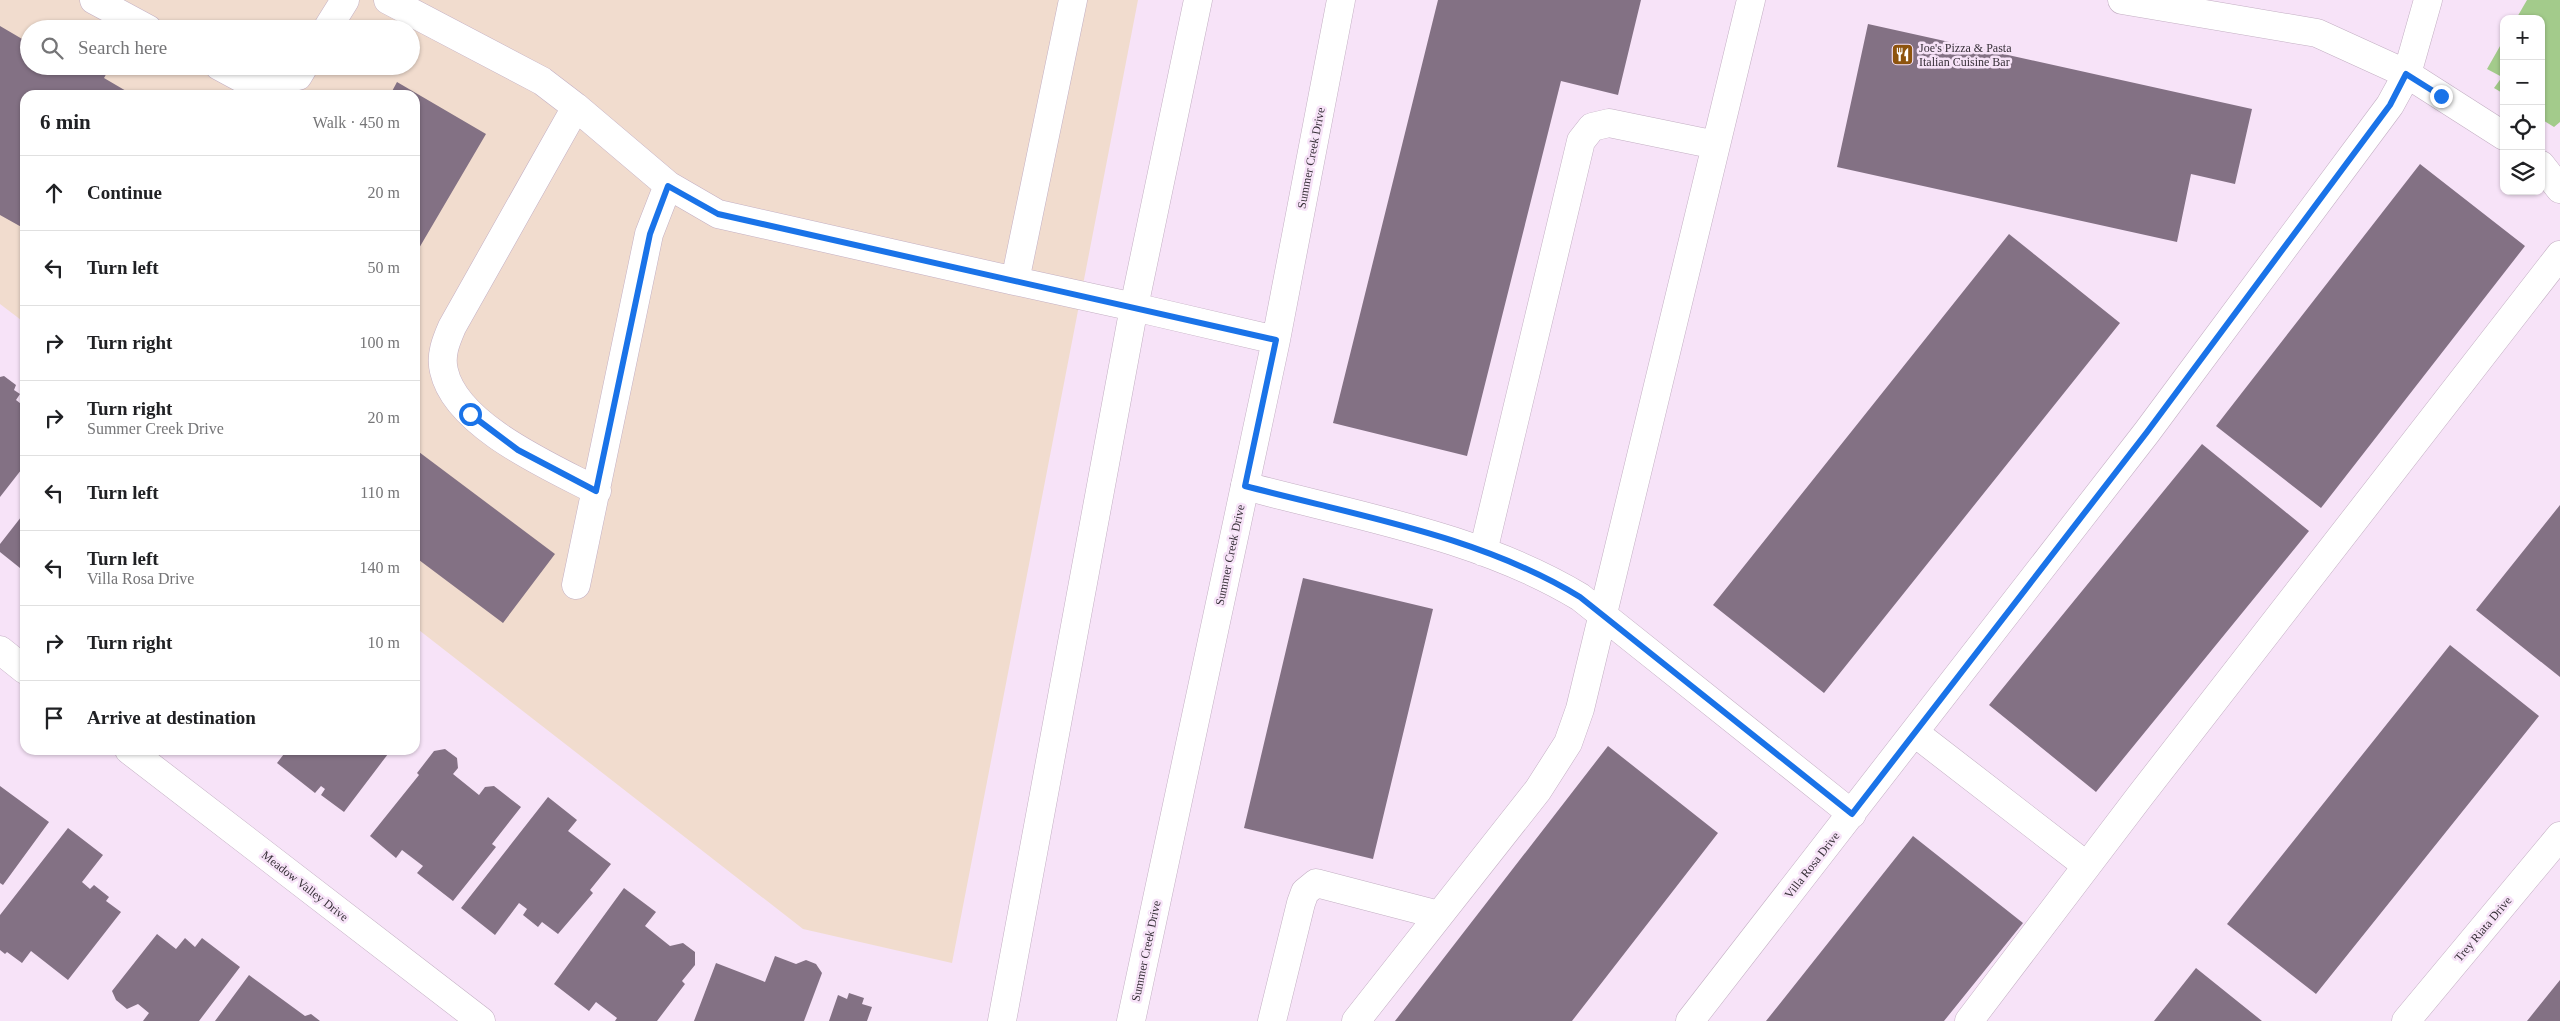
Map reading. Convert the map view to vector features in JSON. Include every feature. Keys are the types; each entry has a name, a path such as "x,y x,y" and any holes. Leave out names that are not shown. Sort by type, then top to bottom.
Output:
{"main road":[{"path":"94,0 131,20"},
{"path":"333,20 345,0"},
{"path":"388,0 542,81 576,107 668,186 718,214 1276,340"},
{"path":"1002,1021 1134,308 1198,0"},
{"name":"Summer Creek Drive","path":"1131,1021 1276,340 1341,0"},
{"path":"1356,1021 1538,790 1568,742 1580,709 1751,0"},
{"path":"2122,0 2317,34 2406,74 2500,133"},
{"name":"Villa Rosa Drive","path":"1690,1021 2147,432 2390,105 2406,74 2428,0"},
{"path":"1015,281 1067,1"},
{"path":"236,75 256,86 299,75"},
{"path":"576,107 452,327 443,351 444,371 451,392 470,414 518,450 596,491"},
{"path":"1483,552 1582,141 1592,127 1609,123 1716,145"},
{"path":"2545,170 2560,189"},
{"path":"576,585 650,234 668,186"},
{"path":"1969,1021 2560,255"},
{"path":"1245,486 1452,541 1545,576 1580,597 1602,614 1852,814"},
{"path":"0,650 20,666"},
{"path":"1915,733 2088,866"},
{"name":"Meadow Valley Drive","path":"135,755 481,1021"},
{"name":"Trey Riata Drive","path":"2406,1021 2560,836"},
{"path":"1272,1021 1301,903 1305,892 1316,883 1440,915"}],"shaded area":[{"path":"0,0 1138,0 952,963 803,929 420,631 420,90 20,90 20,319 0,304"}],"green space":[{"path":"2527,0 2560,0 2560,122 2554,127 2545,121 2545,15 2518,15"},
{"path":"2500,46 2500,76 2487,69"},
{"path":"2500,80 2500,92 2494,88"}],"building":[{"path":"1438,0 1641,0 1618,95 1561,81 1467,456 1333,423"},
{"path":"1868,24 2252,109 2235,184 2191,174 2177,242 1837,167"},
{"path":"0,26 20,38 20,75 106,75 104,78 124,90 20,90 20,226 0,215"},
{"path":"397,82 411,90 393,90"},
{"path":"420,95 486,134 420,246"},
{"path":"2420,164 2525,246 2321,508 2216,426"},
{"path":"2009,234 2120,323 1824,693 1713,605"},
{"path":"4,376 16,385 14,390 20,394 16,400 20,403 20,471 0,497 0,377"},
{"path":"2202,444 2309,531 2096,792 1989,705"},
{"path":"420,453 555,554 503,623 420,561"},
{"path":"2560,505 2560,677 2476,610"},
{"path":"20,518 20,568 0,552 0,544"},
{"path":"1303,578 1433,609 1373,859 1244,828"},
{"path":"2450,645 2539,716 2316,994 2227,924"},
{"path":"1608,746 1718,833 1572,1021 1395,1021"},
{"path":"445,749 457,758 458,768 453,774 479,795 485,787 494,786 521,807 492,844 496,847 453,901 417,873 423,866 402,850 396,858 370,836 419,775 417,773 434,751"},
{"path":"283,755 387,755 344,812 321,795 325,789 321,786 315,793 277,763"},
{"path":"0,786 49,822 3,885 0,883"},
{"path":"548,797 577,820 568,831 611,864 590,890 593,893 558,934 542,922 538,927 523,915 527,909 519,903 495,935 461,908"},
{"path":"68,828 103,855 82,882 90,889 94,885 109,897 106,901 121,912 68,980 31,951 22,963 7,952 5,954 0,950 0,915"},
{"path":"1913,836 2023,923 1944,1021 1766,1021"},
{"path":"624,888 656,912 645,926 670,946 683,943 695,952 695,965 682,981 685,984 657,1021 615,1021 617,1018 596,1002 589,1011 554,984"},
{"path":"157,934 176,949 185,938 195,947 202,938 240,967 199,1021 143,1021 149,1013 138,1004 127,1009 116,1000 112,991"},
{"path":"775,956 796,964 806,960 816,964 822,973 804,1021 694,1021 716,963 765,982"},
{"path":"2196,968 2262,1021 2154,1021"},
{"path":"249,975 305,1016 311,1014 320,1021 215,1021"},
{"path":"2560,980 2560,1021 2527,1021"},
{"path":"849,993 864,998 862,1004 872,1007 867,1021 829,1021 838,995 847,999"}],"place":[{"name":"Joe's Pizza & Pasta Italian Cuisine Bar","path":"1903,55"}],"route":[{"path":"470,414 518,450 596,491 650,234 668,186 718,214 1276,340 1245,486 1452,541 1545,576 1580,597 1852,814 2147,432 2390,105 2406,74 2441,96"}]}
